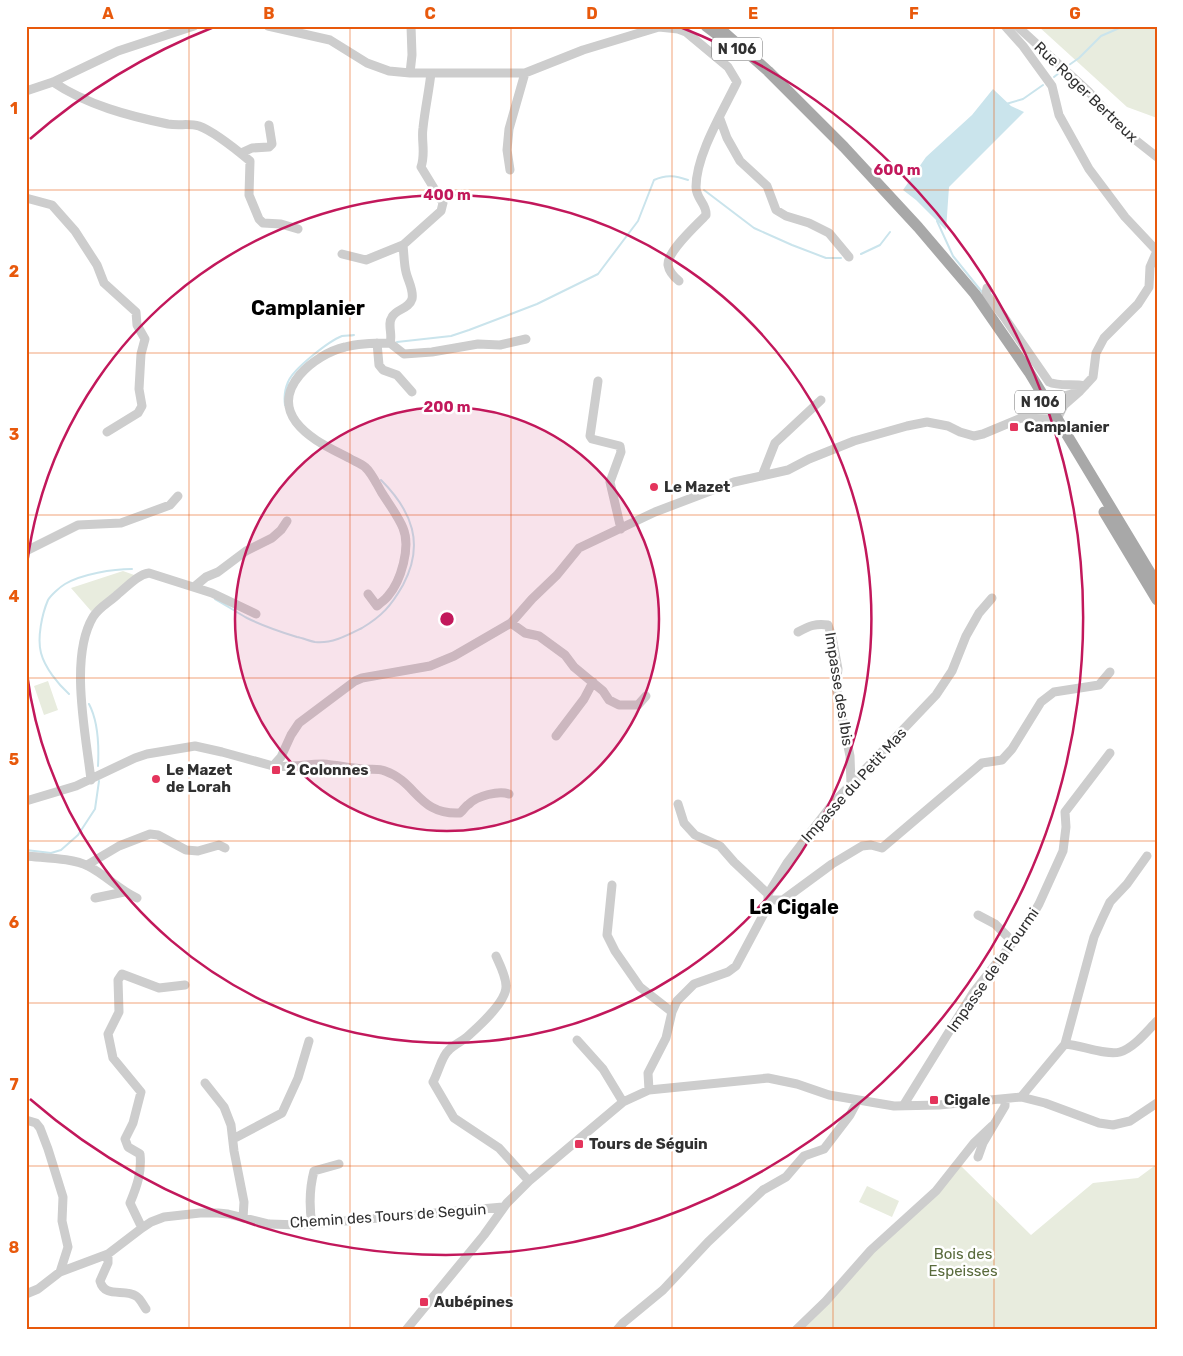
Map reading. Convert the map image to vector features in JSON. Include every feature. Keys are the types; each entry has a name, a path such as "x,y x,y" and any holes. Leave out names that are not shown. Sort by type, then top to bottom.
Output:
{"main road":[{"name":"N 106","path":"706,26 750,60 768,71"},
{"name":"N 106","path":"717,26 768,71 895,201 949,265 1054,419 1157,584"},
{"name":"N 106","path":"1054,419 1157,600"}],"street":[{"path":"26,91 53,82 118,51 194,26"},
{"path":"268,26 330,40 367,63 390,71 410,74 526,74 583,50 659,27 678,29 694,38 728,67 737,82 702,154 696,184 696,196 706,210 706,215 677,246 668,262 669,268 678,281"},
{"path":"410,74 412,55 411,26"},
{"path":"273,766 281,758 291,734 299,723 355,681 362,678 430,666 454,656 510,624 557,575 579,548 655,512 734,482 788,470 809,459 854,441 907,426 927,422 948,426 974,436 1021,418 1054,419 1064,405 1083,389 1092,377 1096,353 1104,338 1138,304 1149,287 1150,267 1157,251 1124,217 1089,169 1059,115 1052,86 1027,51 1005,26"},
{"name":"Rue Roger Bertreux","path":"1017,26 1088,91 1124,131 1157,157"},
{"path":"342,254 366,260 403,245 441,211 443,203 421,167 424,159 422,129 431,73"},
{"path":"510,170 507,150 508,129 526,74"},
{"path":"53,82 69,92 119,113 167,124 200,127 250,161 249,195 259,219 263,223 281,224 298,229"},
{"path":"720,118 727,138 740,161 767,186 776,210 786,216 809,223 829,233 849,257"},
{"path":"241,154 252,148 269,147 272,144 269,124"},
{"path":"26,198 52,205 75,231 97,265 104,283 136,312 135,327 144,339 139,389 142,406 138,412 107,432"},
{"path":"403,245 412,299 409,304 393,314 390,321 391,340 404,354 438,351 478,344 500,345 526,339"},
{"path":"987,288 986,294 1049,382 1056,385 1074,384 1083,389"},
{"path":"368,594 377,606 389,596 402,572 406,551 404,529 366,468 310,436 295,421 290,411 289,401 290,391 297,378 312,362 344,347 391,340"},
{"path":"377,343 379,365 383,370 397,375 412,392"},
{"path":"598,381 590,436 592,439 620,446 621,452 610,482 621,529"},
{"path":"1021,418 1039,396 1053,399 1083,389"},
{"path":"762,476 775,444 821,400"},
{"path":"26,551 78,525 121,523 170,505 178,496"},
{"path":"194,587 246,551 272,538 287,521"},
{"path":"91,780 81,690 80,662 91,620 101,608 144,574 149,573 212,593 256,614"},
{"name":"Impasse du Petit Mas","path":"650,1090 648,1073 666,1038 672,1012 680,997 694,984 728,972 736,966 768,906 768,897 797,849 834,802 936,695 946,681 966,636 979,613 992,598"},
{"path":"510,624 525,633 539,636 565,655 574,667 603,691 609,700 618,705 638,705 646,696"},
{"name":"Impasse des Ibis","path":"798,632 810,626 828,625 838,669 836,687 850,756 851,784"},
{"path":"678,804 684,824 695,835 720,846 768,897 783,900 832,864 862,846 871,845 882,848 982,763 1002,760 1012,750 1042,702 1054,692 1099,685 1110,672"},
{"path":"556,736 584,699 593,682"},
{"path":"26,801 76,786 147,754 195,746 273,766 322,764 386,771 404,782 427,806 439,811 460,813 471,802 494,793 509,794"},
{"name":"Impasse de la Fourmi","path":"903,1106 973,993 1013,942 1039,904 1063,851 1066,827 1065,812 1110,753"},
{"path":"87,865 119,846 150,834 158,835 186,850 198,851 219,845 225,848"},
{"path":"26,856 78,862 87,865 109,878 124,892 137,898"},
{"path":"1021,1097 1065,1044 1094,937 1110,902 1127,884 1146,856"},
{"path":"612,885 608,934 615,951 640,987 672,1012"},
{"path":"95,898 124,892"},
{"path":"978,915 995,924 1013,942"},
{"path":"496,956 506,985 502,1000 466,1037 449,1049 444,1055 439,1072 433,1082 454,1118 499,1148 529,1182"},
{"path":"142,1228 130,1203 138,1186 141,1168 140,1154 128,1146 125,1139 133,1123 141,1092 113,1058 108,1034 119,1012 118,980 122,974 159,988 185,985"},
{"path":"1065,1044 1112,1053 1121,1052 1131,1046 1157,1021"},
{"path":"577,1040 603,1069 623,1102"},
{"path":"233,1139 282,1113 298,1078 309,1041"},
{"path":"406,1330 484,1235 503,1207 529,1182 623,1102 650,1090 768,1078 797,1084 829,1095 903,1106 939,1105 1021,1097 1046,1103 1099,1123 1113,1125 1130,1121 1157,1104"},
{"path":"205,1083 224,1107 232,1124 244,1202 242,1218"},
{"path":"978,1157 992,1126 1005,1106 1005,1099"},
{"path":"618,1330 663,1290 708,1242 763,1190 786,1177 804,1156 824,1149 858,1100"},
{"path":"26,1120 40,1128 63,1197 62,1221 68,1247 60,1272"},
{"path":"796,1330 826,1301 871,1250 936,1191 974,1143 992,1126"},
{"path":"312,1225 309,1205 314,1171 339,1164"},
{"name":"Chemin des Tours de Seguin","path":"26,1294 38,1289 60,1272 108,1254 151,1222 177,1214 218,1213 270,1224 312,1225 503,1207"},
{"path":"108,1254 108,1263 100,1281 101,1285 105,1290 111,1292 130,1293 137,1296 146,1309"}],"green space":[{"path":"1038,26 1157,26 1157,118 1127,107"},
{"path":"123,571 137,576 113,597 91,611 71,588"},
{"path":"48,681 58,710 44,715 34,686"},
{"name":"Bois des Espeisses","path":"1157,1164 1157,1330 802,1330 871,1255 961,1166 1031,1235 1093,1183 1138,1178"},
{"path":"867,1186 899,1201 892,1217 859,1202"}],"water":[{"path":"993,89 1011,106 1024,112 949,187 946,230 916,200 903,190 926,157 972,115"}],"waterway":[{"path":"1069,65 1079,58 1101,36 1124,26"},
{"path":"1054,77 1059,73"},
{"path":"1006,104 1023,99 1043,85"},
{"path":"397,342 451,336 469,330 537,304 598,274 638,221 654,180 671,176 688,180"},
{"path":"704,190 754,228 826,258 841,258"},
{"path":"937,221 953,256 982,292"},
{"path":"861,254 880,245 890,232"},
{"path":"285,405 285,393 291,376 312,356 336,339 342,336 354,335"},
{"path":"215,599 259,624 315,642 328,642 340,638 362,628 381,615 394,599 410,570 414,542 412,529 401,504 381,480"},
{"path":"69,694 52,675 41,653 41,626 48,600 63,585 80,577 107,571 132,569"},
{"path":"89,704 96,726 98,766"},
{"path":"26,850 51,853 61,850 78,835 95,809 99,781"}],"place":[{"name":"Camplanier","path":"1014,427"},
{"name":"Le Mazet","path":"654,487"},
{"name":"2 Colonnes","path":"276,770"},
{"name":"Le Mazet de Lorah","path":"156,779"},
{"name":"Cigale","path":"934,1100"},
{"name":"Tours de Séguin","path":"579,1144"},
{"name":"Aubépines","path":"424,1302"}],"district":[{"name":"Camplanier","path":"308,308"},
{"name":"La Cigale","path":"794,907"}]}
